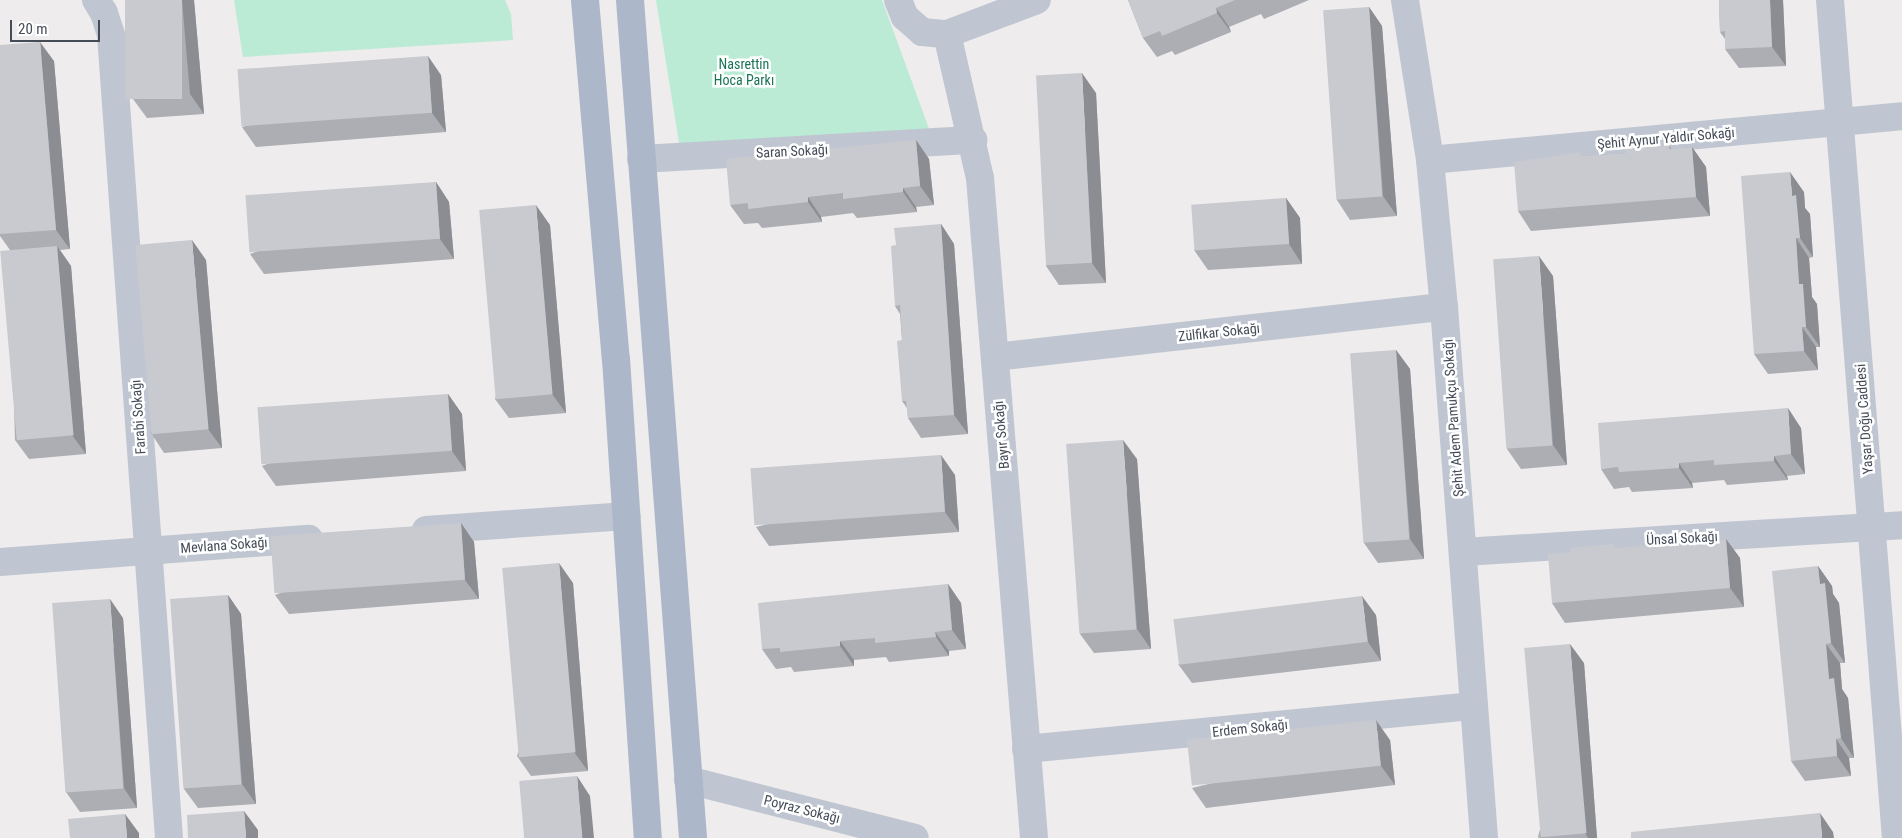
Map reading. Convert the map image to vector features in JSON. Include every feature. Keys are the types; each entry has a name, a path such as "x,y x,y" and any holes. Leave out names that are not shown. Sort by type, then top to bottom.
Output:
{"main road":[{"path":"575,0 588,27"},
{"path":"585,0 627,516 648,838"},
{"path":"630,0 693,838"}],"street":[{"name":"Farabi Sokağı","path":"96,0 104,13 111,34 169,838"},
{"path":"898,0 904,17 935,33 1036,0"},
{"name":"Şehit Adem Pamukçu Sokağı","path":"1405,0 1430,160 1444,307 1484,838"},
{"name":"Yaşar Doğu Caddesi","path":"1830,0 1896,838"},
{"name":"Bayır Sokağı","path":"935,33 973,140 980,178 1034,838"},
{"name":"Şehit Aynur Yaldır Sokağı","path":"1430,160 1902,116"},
{"name":"Saran Sokağı","path":"641,160 973,140"},
{"name":"Zülfikar Sokağı","path":"994,357 1444,307"},
{"path":"397,532 627,516"},
{"name":"Ünsal Sokağı","path":"1463,552 1902,525"},
{"name":"Mevlana Sokağı","path":"0,562 338,537"},
{"name":"Erdem Sokağı","path":"1026,749 1474,706"},
{"name":"Poyraz Sokağı","path":"688,780 915,838"}],"green space":[{"path":"234,0 505,0 511,14 513,40 243,57"},
{"name":"Nasrettin Hoca Parkı","path":"656,0 882,0 931,134 680,149"}],"building":[{"path":"125,0 182,0 182,99 125,99"},
{"path":"1128,0 1235,0 1216,8 1217,13 1162,36 1160,31 1143,38"},
{"path":"1719,0 1770,0 1772,47 1725,49 1725,31 1720,32"},
{"path":"1369,7 1382,197 1336,200 1323,10"},
{"path":"40,42 56,230 0,234 0,45"},
{"path":"428,56 432,113 241,126 237,69"},
{"path":"1082,73 1092,263 1046,265 1036,75"},
{"path":"916,140 920,186 903,188 903,192 843,199 843,193 808,197 808,202 748,209 748,203 730,205 726,159"},
{"path":"1669,145 1669,149 1692,147 1696,197 1518,211 1514,162 1579,152 1580,156 1626,153 1626,149"},
{"path":"1790,172 1792,196 1796,195 1800,238 1796,238 1799,284 1803,284 1806,327 1802,327 1804,351 1754,354 1741,176"},
{"path":"436,182 440,239 249,252 245,195"},
{"path":"1286,198 1289,244 1194,251 1191,205"},
{"path":"536,205 553,394 496,399 479,210"},
{"path":"941,224 954,415 908,418 906,401 902,401 897,341 902,340 900,305 895,306 891,246 896,245 894,228"},
{"path":"192,240 209,429 152,434 135,245"},
{"path":"57,246 74,435 17,440 0,251"},
{"path":"1539,256 1552,446 1506,449 1493,259"},
{"path":"1396,350 1409,540 1363,543 1350,353"},
{"path":"448,394 452,451 261,464 257,407"},
{"path":"1788,408 1791,454 1774,456 1774,461 1714,465 1714,460 1679,463 1679,468 1619,472 1618,467 1601,469 1598,423"},
{"path":"1123,440 1136,630 1079,634 1066,444"},
{"path":"941,455 945,512 754,525 750,468"},
{"path":"461,523 465,580 274,593 270,536"},
{"path":"1703,537 1703,541 1726,539 1730,588 1552,603 1548,554 1571,552 1570,548 1613,544 1614,548 1660,544 1660,541"},
{"path":"559,563 576,752 519,757 502,568"},
{"path":"1818,566 1820,584 1825,583 1831,643 1826,644 1829,679 1834,678 1841,738 1836,739 1837,756 1791,761 1772,571"},
{"path":"948,584 952,630 935,632 936,637 875,643 875,638 840,641 840,646 780,652 780,648 762,649 758,603"},
{"path":"228,595 241,785 183,789 170,599"},
{"path":"1362,596 1368,642 1179,665 1173,619"},
{"path":"110,599 123,789 65,793 52,603"},
{"path":"1570,644 1587,833 1541,837 1524,648"},
{"path":"1376,720 1381,766 1192,786 1187,740"},
{"path":"577,776 582,838 524,838 519,781"},
{"path":"244,811 246,838 188,838 187,815"},
{"path":"1820,813 1822,838 1631,838 1631,832"},
{"path":"125,814 127,838 70,838 68,819"}]}
